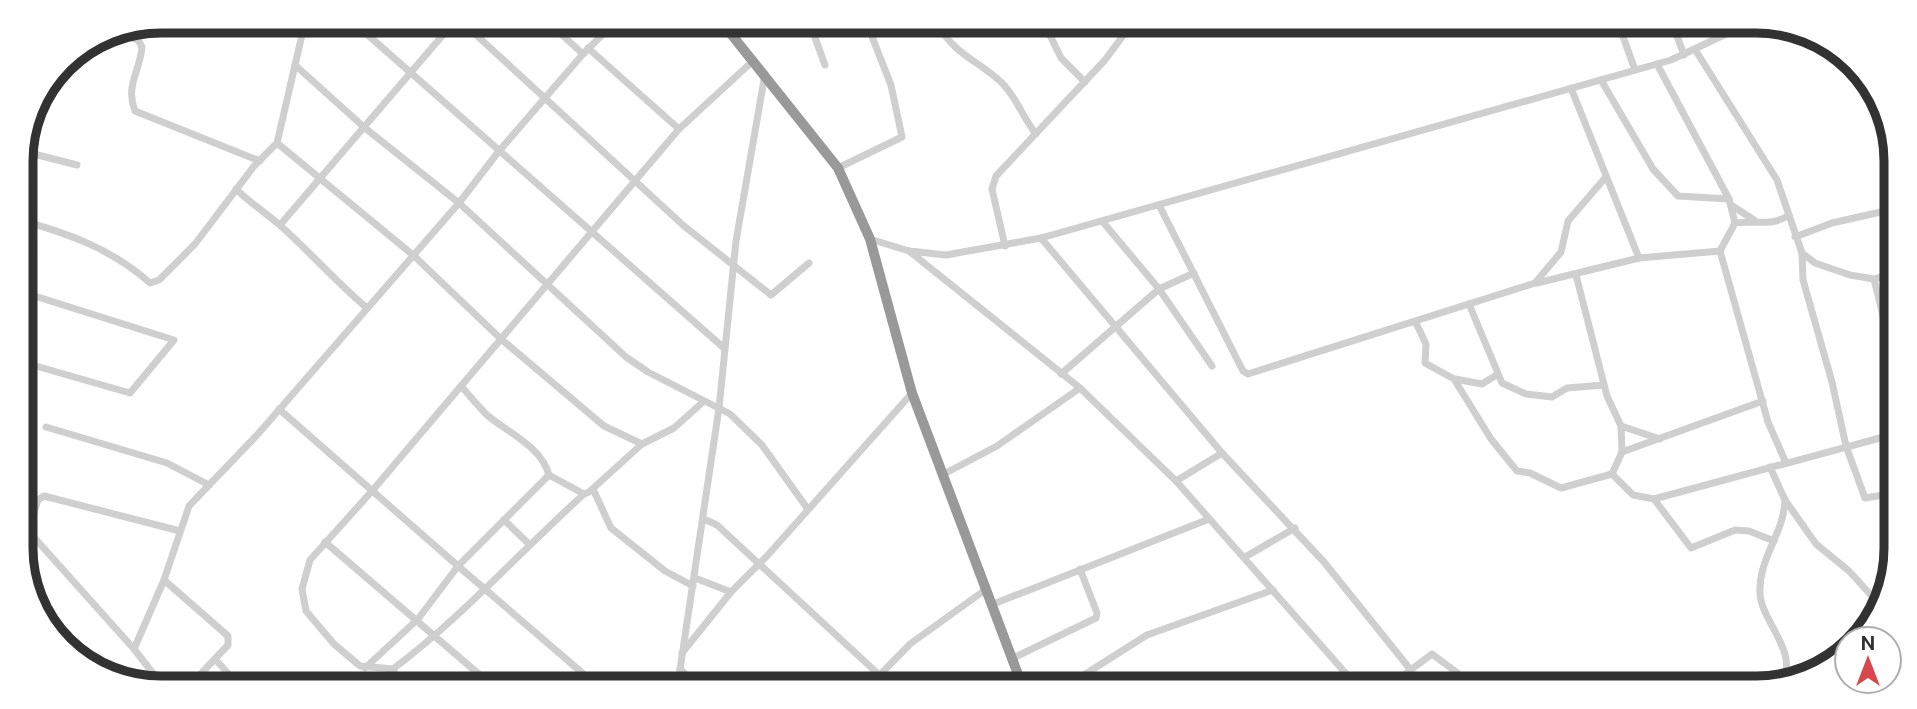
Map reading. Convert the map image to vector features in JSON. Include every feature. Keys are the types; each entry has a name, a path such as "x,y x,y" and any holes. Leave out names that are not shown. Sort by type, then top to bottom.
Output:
{"highway":[{"path":"731,33 838,168 870,239 912,393 1016,675"}],"street":[{"path":"34,225 86,242 126,262 154,284 195,244 236,189 277,143 302,33"},
{"path":"365,33 593,230 724,348"},
{"path":"280,225 445,33"},
{"path":"472,33 543,101 684,226 773,295 809,263"},
{"path":"562,33 679,128"},
{"path":"134,649 164,580 189,506 414,256 459,204 499,151 604,33"},
{"path":"813,33 825,65"},
{"path":"838,168 902,136 891,85 871,33"},
{"path":"943,33 957,52 1000,81 1013,94 1036,134"},
{"path":"1049,33 1060,58 1085,82"},
{"path":"1005,246 992,189 996,176 1085,82 1125,33"},
{"path":"1622,33 1635,70"},
{"path":"1676,33 1685,55"},
{"path":"870,239 909,251 946,255 1041,238 1657,64 1696,51 1730,33"},
{"path":"130,37 138,40 142,47 130,85 130,99 135,111 260,161"},
{"path":"1696,51 1777,180 1791,218 1794,237 1802,253 1815,263 1850,275 1874,279 1884,276"},
{"path":"703,402 674,428 642,444 528,544 483,588 467,608 393,669 365,668 334,643 306,611 303,575 310,560 548,285 679,128 754,60"},
{"path":"1657,64 1730,202 1735,223 1720,251 1763,401 1786,463"},
{"path":"295,65 365,128 459,204 626,357 703,402 719,408 744,425 807,508"},
{"path":"679,676 719,408 734,265 765,74"},
{"path":"1601,80 1653,169 1678,196 1730,202 1754,220"},
{"path":"1571,89 1639,258"},
{"path":"277,143 414,256 501,339 604,426 642,444"},
{"path":"34,154 77,165"},
{"path":"1535,284 1562,252 1568,221 1605,178"},
{"path":"236,189 257,211 280,225 339,285 368,307"},
{"path":"1159,205 1245,373 1416,323 1535,284 1639,258 1720,251"},
{"path":"1794,237 1884,212"},
{"path":"1735,223 1754,220 1773,223 1791,218"},
{"path":"1791,218 1810,232"},
{"path":"1102,222 1159,289 1212,366"},
{"path":"1041,238 1222,453 1295,528 1410,669"},
{"path":"909,251 953,289 1028,344 1080,388 1176,481 1348,675"},
{"path":"1802,253 1801,270 1846,446 1865,498 1884,495"},
{"path":"1801,270 1815,263"},
{"path":"1061,373 1159,289 1194,273"},
{"path":"1454,379 1491,439 1517,471 1530,473 1562,488 1612,474 1622,452 1621,426 1604,385 1576,275"},
{"path":"1874,279 1884,320"},
{"path":"33,365 130,393 142,383 174,340 34,296"},
{"path":"1469,304 1498,374 1509,387 1537,397 1552,397 1567,388 1604,385"},
{"path":"1416,323 1426,344 1425,363 1454,379 1482,384 1498,374"},
{"path":"461,386 487,414 544,462 549,475 584,494"},
{"path":"942,475 998,446 1080,388"},
{"path":"682,653 731,592 760,564 912,393"},
{"path":"1622,452 1763,401"},
{"path":"279,409 586,676"},
{"path":"1621,426 1660,439"},
{"path":"46,427 167,463 209,485"},
{"path":"1612,474 1633,495 1654,499 1884,437"},
{"path":"1176,481 1222,453"},
{"path":"1770,467 1785,500 1816,544 1849,571 1873,597"},
{"path":"365,668 418,619 458,566 549,475"},
{"path":"593,489 611,528 665,571 731,592"},
{"path":"33,511 38,500 44,496 180,531"},
{"path":"1654,499 1691,548 1735,530 1749,530 1774,541"},
{"path":"1785,500 1785,516 1764,561 1760,593 1785,657 1786,672"},
{"path":"704,519 717,525 880,674 910,644 985,590"},
{"path":"990,606 1209,519"},
{"path":"504,520 528,544"},
{"path":"1245,557 1295,528"},
{"path":"33,536 155,676"},
{"path":"325,542 481,676"},
{"path":"1011,659 1096,618 1097,613 1080,569"},
{"path":"164,580 229,636 228,645 199,676"},
{"path":"1083,675 1147,635 1273,590"},
{"path":"1405,675 1432,654 1460,675"},
{"path":"215,659 230,676"},
{"path":"393,669 396,676"},
{"path":"680,669 687,676"}]}
